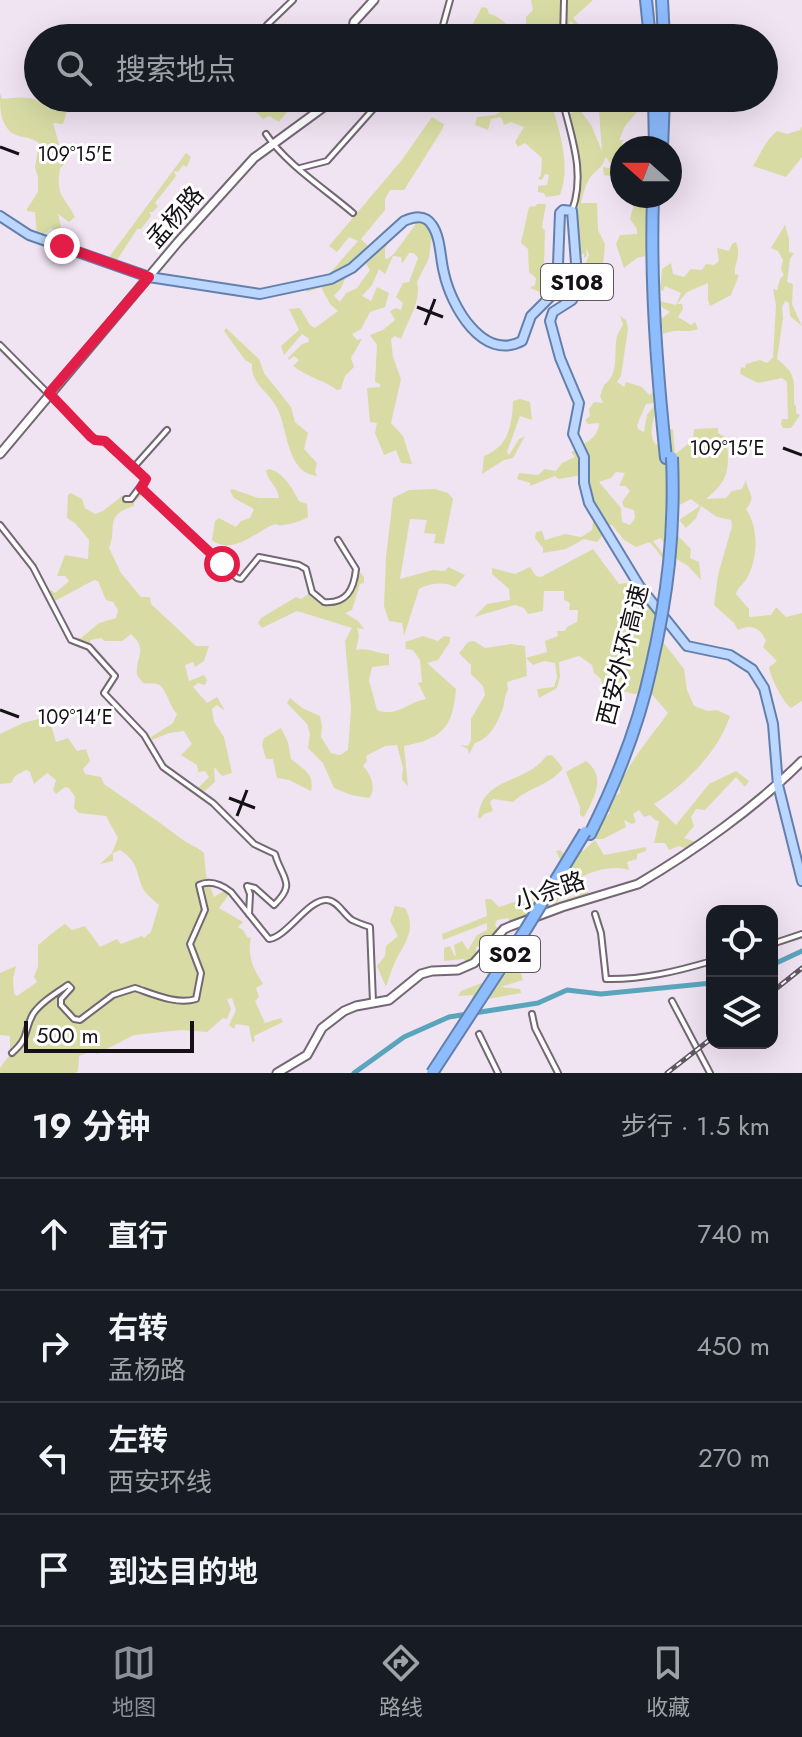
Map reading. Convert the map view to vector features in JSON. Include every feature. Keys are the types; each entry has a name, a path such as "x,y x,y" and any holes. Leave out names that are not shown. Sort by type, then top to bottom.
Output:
{"highway":[{"path":"662,1 663,24"},
{"path":"646,2 648,24"},
{"path":"654,112 655,136"},
{"path":"662,136 663,112"},
{"name":"西安外环高速","path":"653,208 655,344 660,360"},
{"name":"西安外环高速","path":"432,1073 604,807 624,754 648,667 671,564 674,514 663,405 655,264 659,208"},
{"name":"西安外环高速","path":"439,1073 539,921 587,833"}],"main road":[{"name":"S108","path":"0,216 29,235 149,277 260,294 331,279 352,268 404,221 415,217 425,218 433,225 448,289 466,322 496,346 511,347 522,341 531,316 557,290 560,213 563,210 572,211 578,289 572,300 553,312 550,321 560,358 579,403 573,434 584,457 584,483 589,503 640,587 687,646 730,655 752,669 764,688 773,724 778,785 802,881"}],"street":[{"path":"268,24 293,0"},
{"path":"354,24 374,0"},
{"path":"443,24 450,0"},
{"path":"563,24 564,0"},
{"name":"孟杨路","path":"0,454 49,393 254,158 317,112"},
{"path":"300,168 327,161 371,112"},
{"path":"566,112 579,164 572,211"},
{"path":"266,134 284,158 353,213"},
{"path":"0,345 91,437 105,441 146,479 130,500 126,499"},
{"path":"134,467 167,430"},
{"path":"141,488 237,578 241,579 259,557 299,565 306,569 312,592 324,602 338,602 346,597 354,583 356,569 338,540"},
{"path":"0,525 33,567 71,640 89,647 115,676 104,693 144,735 163,767 213,803 254,844 275,854 287,879 287,889 274,905 255,888 247,886 250,894 249,914"},
{"name":"小佘路","path":"277,1073 307,1055 322,1028 344,1011 389,1000 421,974 458,970 474,963 504,929 638,884 708,838 778,785 802,761"},
{"path":"12,1053 24,1042 31,1017 39,1006 68,985 71,988 61,999 61,1005 74,1019 80,1020 113,995 135,988 156,997 196,999 201,973 190,944 205,910 199,885 206,882 225,887 269,939 276,938 323,900 330,901 350,919 370,927 373,1004"},
{"path":"595,914 601,933 606,979 635,978 706,962"},
{"path":"778,942 802,934"},
{"path":"672,1001 710,1073"},
{"path":"532,1014 535,1028 558,1073"},
{"path":"479,1034 498,1073"}],"green space":[{"path":"531,0 593,0 573,18 578,24 571,21 569,24 525,24 526,17 533,10"},
{"path":"482,7 508,24 473,24"},
{"path":"0,93 2,99 24,97 24,112 67,112 63,124 53,123 68,161 60,168 60,191 75,217 69,222 58,214 59,233 51,228 40,237 37,235 35,212 27,209 38,192 35,168 39,143 9,131 1,110"},
{"path":"256,112 287,112 279,122 269,116 263,119"},
{"path":"500,112 554,112 565,171 560,195 546,197 538,192 538,186 547,185 549,175 538,179 542,158 525,143 518,147 515,142 524,127 511,122 504,125 501,117 491,119 488,130 475,125 477,117"},
{"path":"581,112 602,151 599,112 637,112 621,136 610,136 610,163 606,157 586,185 581,203 597,203 598,230 605,244 602,276 592,275 582,283 577,282 576,266 585,266 589,255 586,248 587,256 584,258 584,254 576,253 574,197 580,174 565,115"},
{"path":"432,117 444,124 442,130 404,190 390,190 385,199 385,210 361,239 368,246 346,268 319,280 330,273 358,241 349,237 337,252 329,246 401,161"},
{"path":"802,126 802,157 786,177 753,166 777,131 787,134 800,130"},
{"path":"186,153 191,157 187,167 183,165 178,172 174,171 176,176 155,203 158,206 149,212 151,216 141,229 137,229 115,263 107,260"},
{"path":"603,167 610,168 610,176 604,175"},
{"path":"546,204 542,227 545,231 544,265 549,277 558,276 557,287 549,296 530,288 535,285 536,278 529,272 528,249 521,243 529,207"},
{"path":"633,208 648,208 645,256 624,268 616,244 620,235 637,234 630,219"},
{"path":"420,218 436,231 432,233 429,258 417,282 418,296 414,310 401,339 395,336 391,339 393,357 401,379 391,423 403,436 412,464 401,463 396,450 384,455 375,433 377,423 370,422 367,388 380,387 375,382 377,345 370,335 383,330 395,320 390,311 396,308 401,310 403,303 396,297 403,283 409,282 418,258 414,253 409,253 402,264 401,257 393,256 385,274 379,269 372,285 362,296 371,301 377,287 389,293 385,307 370,312 361,329 352,334 357,340 362,339 351,358 354,367 345,376 341,389 337,390 298,370 293,366 299,360 294,356 289,360 302,344 309,342 308,338 302,334 284,355 281,346 299,330 289,309 300,308 315,328 338,311 330,304 321,287 307,292 303,286 349,270 334,296 340,302 346,293 357,288 370,270 366,264 372,258 370,252 398,230 385,248 387,259"},
{"path":"785,225 789,252 794,253 790,259 787,282 793,284 792,304 802,326 790,316 789,303 785,301 777,359 793,378 794,404 796,413 800,415 791,428 783,428 781,424 782,419 788,419 787,382 782,378 758,383 740,374 741,367 745,368 746,364 760,360 767,363 773,357 776,305 773,289 777,290 784,275 781,269 783,260 778,251 771,248"},
{"path":"736,242 735,274 739,275 731,295 710,306 708,283 687,292 677,304 682,304 683,309 678,317 691,325 695,322 698,329 663,334 661,319 670,312 660,306 660,301 676,305 681,293 665,286 663,291 660,290 662,269 671,263 673,274 684,277 691,269 702,270 706,264 714,265 719,261 717,248 729,251"},
{"path":"620,316 626,320 628,329 621,376 617,382 624,387 626,382 642,387 649,395 661,387 655,403 646,404 638,429 644,432 647,415 658,405 652,426 653,441 656,445 663,442 668,429 673,429 675,454 693,440 694,429 718,428 718,433 726,437 728,465 720,486 706,499 726,498 732,491 742,489 746,480 752,497 746,509 755,534 755,552 751,570 736,594 749,609 749,617 771,615 776,607 786,617 802,613 802,701 791,708 772,676 769,667 777,661 763,647 766,641 761,633 751,627 738,630 714,605 731,520 717,517 701,506 696,518 686,528 679,520 700,506 691,499 672,509 675,533 691,549 690,558 699,562 701,580 688,566 670,555 661,538 653,541 671,564 670,568 650,542 636,547 624,540 612,525 606,526 588,497 582,459 571,439 578,440 580,445 596,434 599,423 588,424 585,420 590,416 589,409 594,402 603,403 600,396 612,375 617,336 623,324","holes":["616,472 625,473 619,486 626,486 630,491 622,502 624,507 634,510 635,518 630,525 622,522 621,508 599,482 611,478"]},
{"path":"226,328 259,359 264,373 291,407 295,422 308,433 304,449 317,463 317,476 304,471 295,462 274,402 257,382 252,364 245,360 224,331"},
{"path":"520,399 530,402 532,420 520,416 507,452 509,455 519,439 525,436 513,458 482,474 484,456 504,441 512,418 513,401"},
{"path":"575,450 582,475 558,479 555,476 530,486 530,483 517,479 519,473 538,475 545,469 556,471 562,463 575,457 571,452"},
{"path":"268,469 283,477 299,501 307,504 308,517 289,524 273,525 234,545 212,540 215,521 219,518 236,527 250,518 254,509 234,498 232,489 258,498 279,498 267,475"},
{"path":"139,487 145,492 134,502 134,506 115,518 109,548 121,573 141,597 150,597 151,604 196,646 209,646 204,661 195,667 193,662 185,665 189,681 204,675 207,680 205,685 198,683 193,687 207,703 217,697 225,711 217,705 212,709 214,722 224,737 232,773 222,776 214,767 215,782 201,794 196,790 209,777 205,771 198,772 197,765 181,755 192,744 184,731 152,740 151,737 173,723 177,714 160,686 143,683 137,675 140,649 131,634 122,641 105,641 101,638 91,640 88,645 70,638 81,638 99,623 116,618 118,610 113,602 106,600 98,581 94,580 53,601 48,593 51,590 55,593 69,581 65,576 57,576 65,555 88,559 89,540 67,518 68,495 71,493 82,499 85,508 95,514 122,496 130,500"},
{"path":"435,489 448,493 453,499 444,544 434,543 436,534 424,533 427,520 410,519 400,579 433,570 445,571 448,567 465,575 455,587 437,584 419,589 404,636 402,623 389,621 384,606 393,498 409,490"},
{"path":"594,512 606,531 597,542 584,539 566,549 543,553 535,538 536,532 542,531 545,540 565,534 581,537 592,530"},
{"path":"593,549 619,584 627,583 635,592 642,588 650,599 645,603 648,607 655,603 662,610 655,615 664,632 660,638 684,669 687,690 694,706 730,716 718,742 700,766 654,804 676,825 709,784 736,771 749,781 745,787 736,777 705,810 696,809 691,817 694,826 684,838 697,846 691,850 679,846 669,850 665,843 654,843 659,821 650,815 644,817 639,810 633,814 636,822 632,824 624,820 626,827 603,839 596,839 593,830 610,813 604,806 605,802 620,793 620,775 625,774 668,713 650,692 634,694 615,689 616,683 611,681 603,691 601,679 594,673 592,665 579,656 559,662 557,688 539,698 537,689 554,687 557,677 555,663 544,661 533,665 526,658 547,652 545,641 558,636 557,631 565,631 577,622 578,610 569,610 570,603 564,600 564,591 544,591 543,611 528,614 524,608 515,605 474,617 487,604 510,600 509,589 492,574 492,568 515,574 530,567 536,576 541,577"},
{"path":"359,571 364,583 360,584 352,610 345,613 364,629 357,628 356,650 389,654 389,665 372,667 369,680 377,710 396,711 426,699 418,683 422,682 420,660 413,650 406,649 405,642 423,636 438,641 444,636 450,637 438,660 427,663 456,689 452,713 443,729 428,739 404,746 408,786 402,780 403,768 397,745 385,746 366,756 363,766 373,786 369,798 334,788 323,763 308,748 310,734 307,724 287,703 290,698 302,708 320,716 321,737 331,753 340,755 348,750 351,708 345,641 352,628 297,611 262,628 258,623 261,618 296,597 301,599 311,592 325,603 345,597"},
{"path":"474,641 485,648 511,644 525,646 527,676 507,682 503,708 495,725 485,738 475,743 469,754 468,749 460,745 468,746 471,740 471,719 485,695 483,686 471,674 471,665 459,653 468,642"},
{"path":"42,718 51,725 56,742 68,738 77,751 86,749 90,761 83,769 85,774 101,777 104,784 204,853 206,875 214,897 224,891 230,893 219,908 243,922 238,927 251,938 252,962 263,984 256,988 259,997 255,1001 265,1023 281,1018 283,1022 254,1036 255,1041 252,1042 249,1026 236,1024 234,1029 229,1025 236,1010 232,998 227,999 231,1009 227,1019 223,1018 207,1032 181,1030 134,1035 97,1054 93,1051 79,1056 78,1071 75,1073 0,1073 0,1068 14,1049 10,1050 10,1036 0,1035 0,973 16,966 13,979 14,994 17,996 37,982 34,977 38,966 38,945 65,924 72,930 85,926 100,947 117,939 121,944 142,936 144,938 151,932 159,905 144,890 132,861 120,850 113,853 113,861 100,864 112,853 118,838 106,816 79,813 74,808 75,797 69,788 65,787 56,794 53,790 56,780 47,773 34,784 30,772 26,770 15,776 11,783 0,784 0,734"},
{"path":"281,728 291,759 310,776 311,791 289,780 277,778 273,759 266,759 262,745 264,738"},
{"path":"552,755 563,768 558,774 513,802 493,799 490,802 493,811 480,819 478,817 488,794 496,787 528,772 546,756"},
{"path":"586,761 596,774 597,788 584,817 580,815 580,807 566,772"},
{"path":"595,840 604,855 646,847 646,851 637,854 637,859 627,862 629,870 608,868 587,874 569,887 557,903 588,891 589,897 511,925 508,918 497,920 495,925 500,932 485,945 476,947 476,958 466,965 464,959 444,961 444,948 450,946 456,956 454,945 462,941 468,950 477,935 487,930 487,923 443,940 442,934 487,916 485,899 491,899 499,907 530,897 534,890 555,877 562,863 556,851 560,850 568,858 578,842 583,851"},
{"path":"395,906 405,908 410,929 386,987 377,966 385,956 386,946 398,936 390,921"},
{"path":"508,961 509,965 518,963 523,980 500,987 520,989 521,993 471,1002 473,995 458,996 461,991 487,981 487,968"}],"waterway":[{"path":"778,962 802,951"},
{"path":"354,1073 404,1037 449,1017 538,1003 567,990 601,994 706,984"}],"railway":[{"path":"778,987 802,968"},
{"path":"667,1073 706,1043"}],"route":[{"path":"62,246 149,277 49,393 91,437 105,441 146,479 141,488 222,564"}]}
